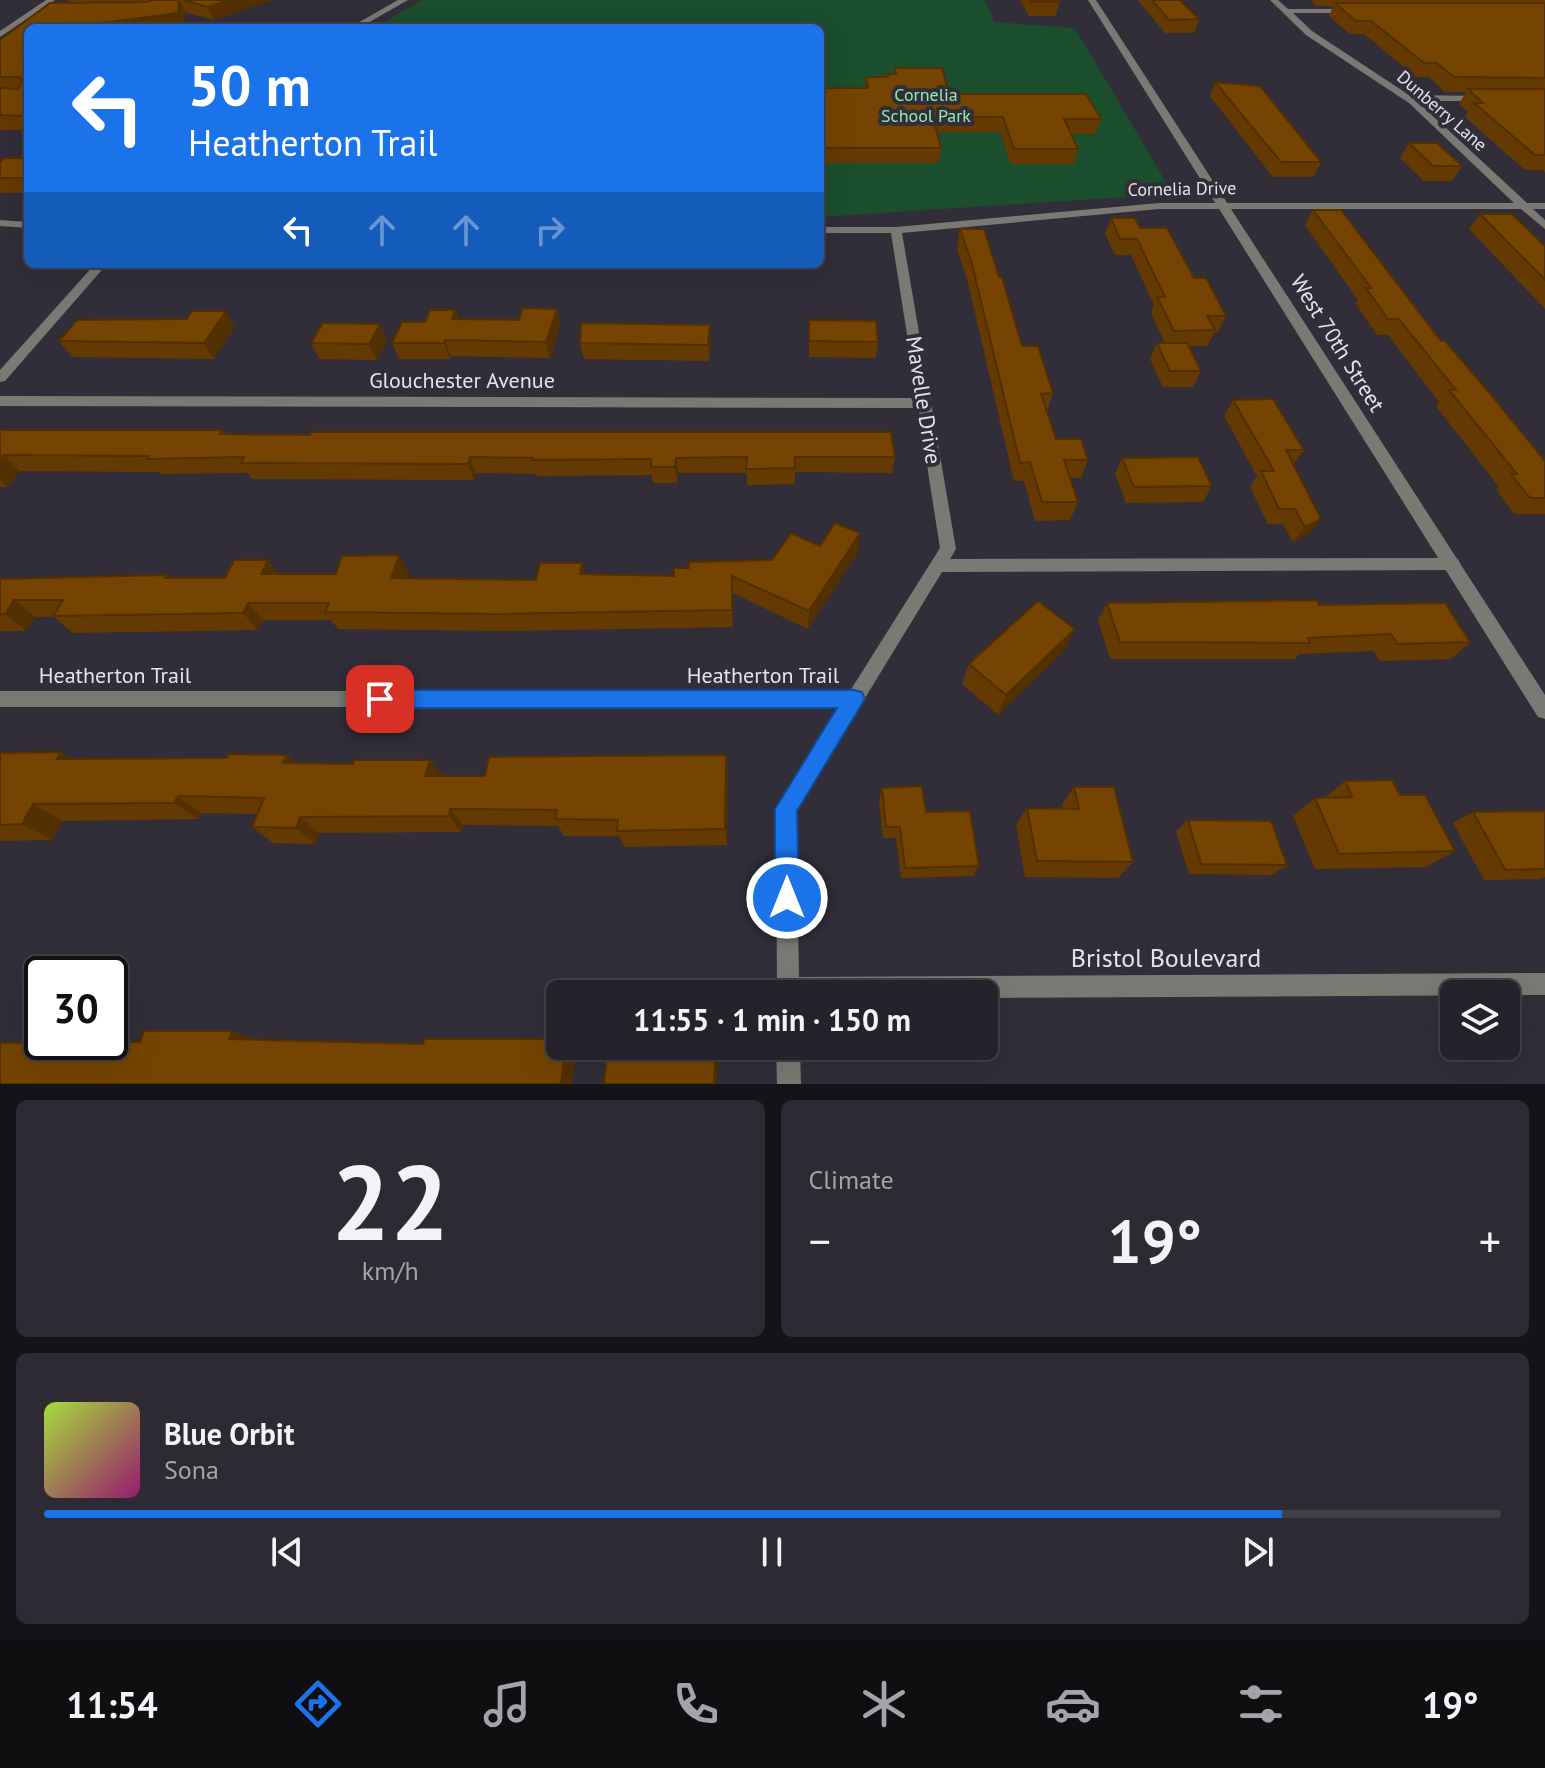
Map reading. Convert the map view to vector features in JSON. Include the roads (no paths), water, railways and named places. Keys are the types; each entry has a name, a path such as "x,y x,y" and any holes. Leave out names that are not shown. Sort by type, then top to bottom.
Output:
{"street":[{"path":"0,35 51,0"},
{"path":"360,24 404,0"},
{"name":"West 70th Street","path":"1092,0 1545,711"},
{"name":"Dunberry Lane","path":"1274,0 1309,33 1408,98 1545,226"},
{"path":"34,12 49,11"},
{"path":"1285,11 1361,11"},
{"path":"1408,98 1499,98"},
{"name":"Cornelia Drive","path":"824,230 896,230 987,224 1100,209 1545,206"},
{"path":"0,223 24,225"},
{"name":"Mavelle Drive","path":"896,230 948,549 936,566"},
{"path":"0,378 97,268"},
{"name":"Glouchester Avenue","path":"0,401 924,403"},
{"path":"936,566 1452,564"},
{"name":"Heatherton Trail","path":"0,699 854,699 936,566"},
{"path":"788,980 786,809 854,699"},
{"name":"Bristol Boulevard","path":"998,989 1545,984"},
{"path":"788,1060 789,1084"}],"park label":[{"name":"Cornelia School Park","path":"926,105"}]}
